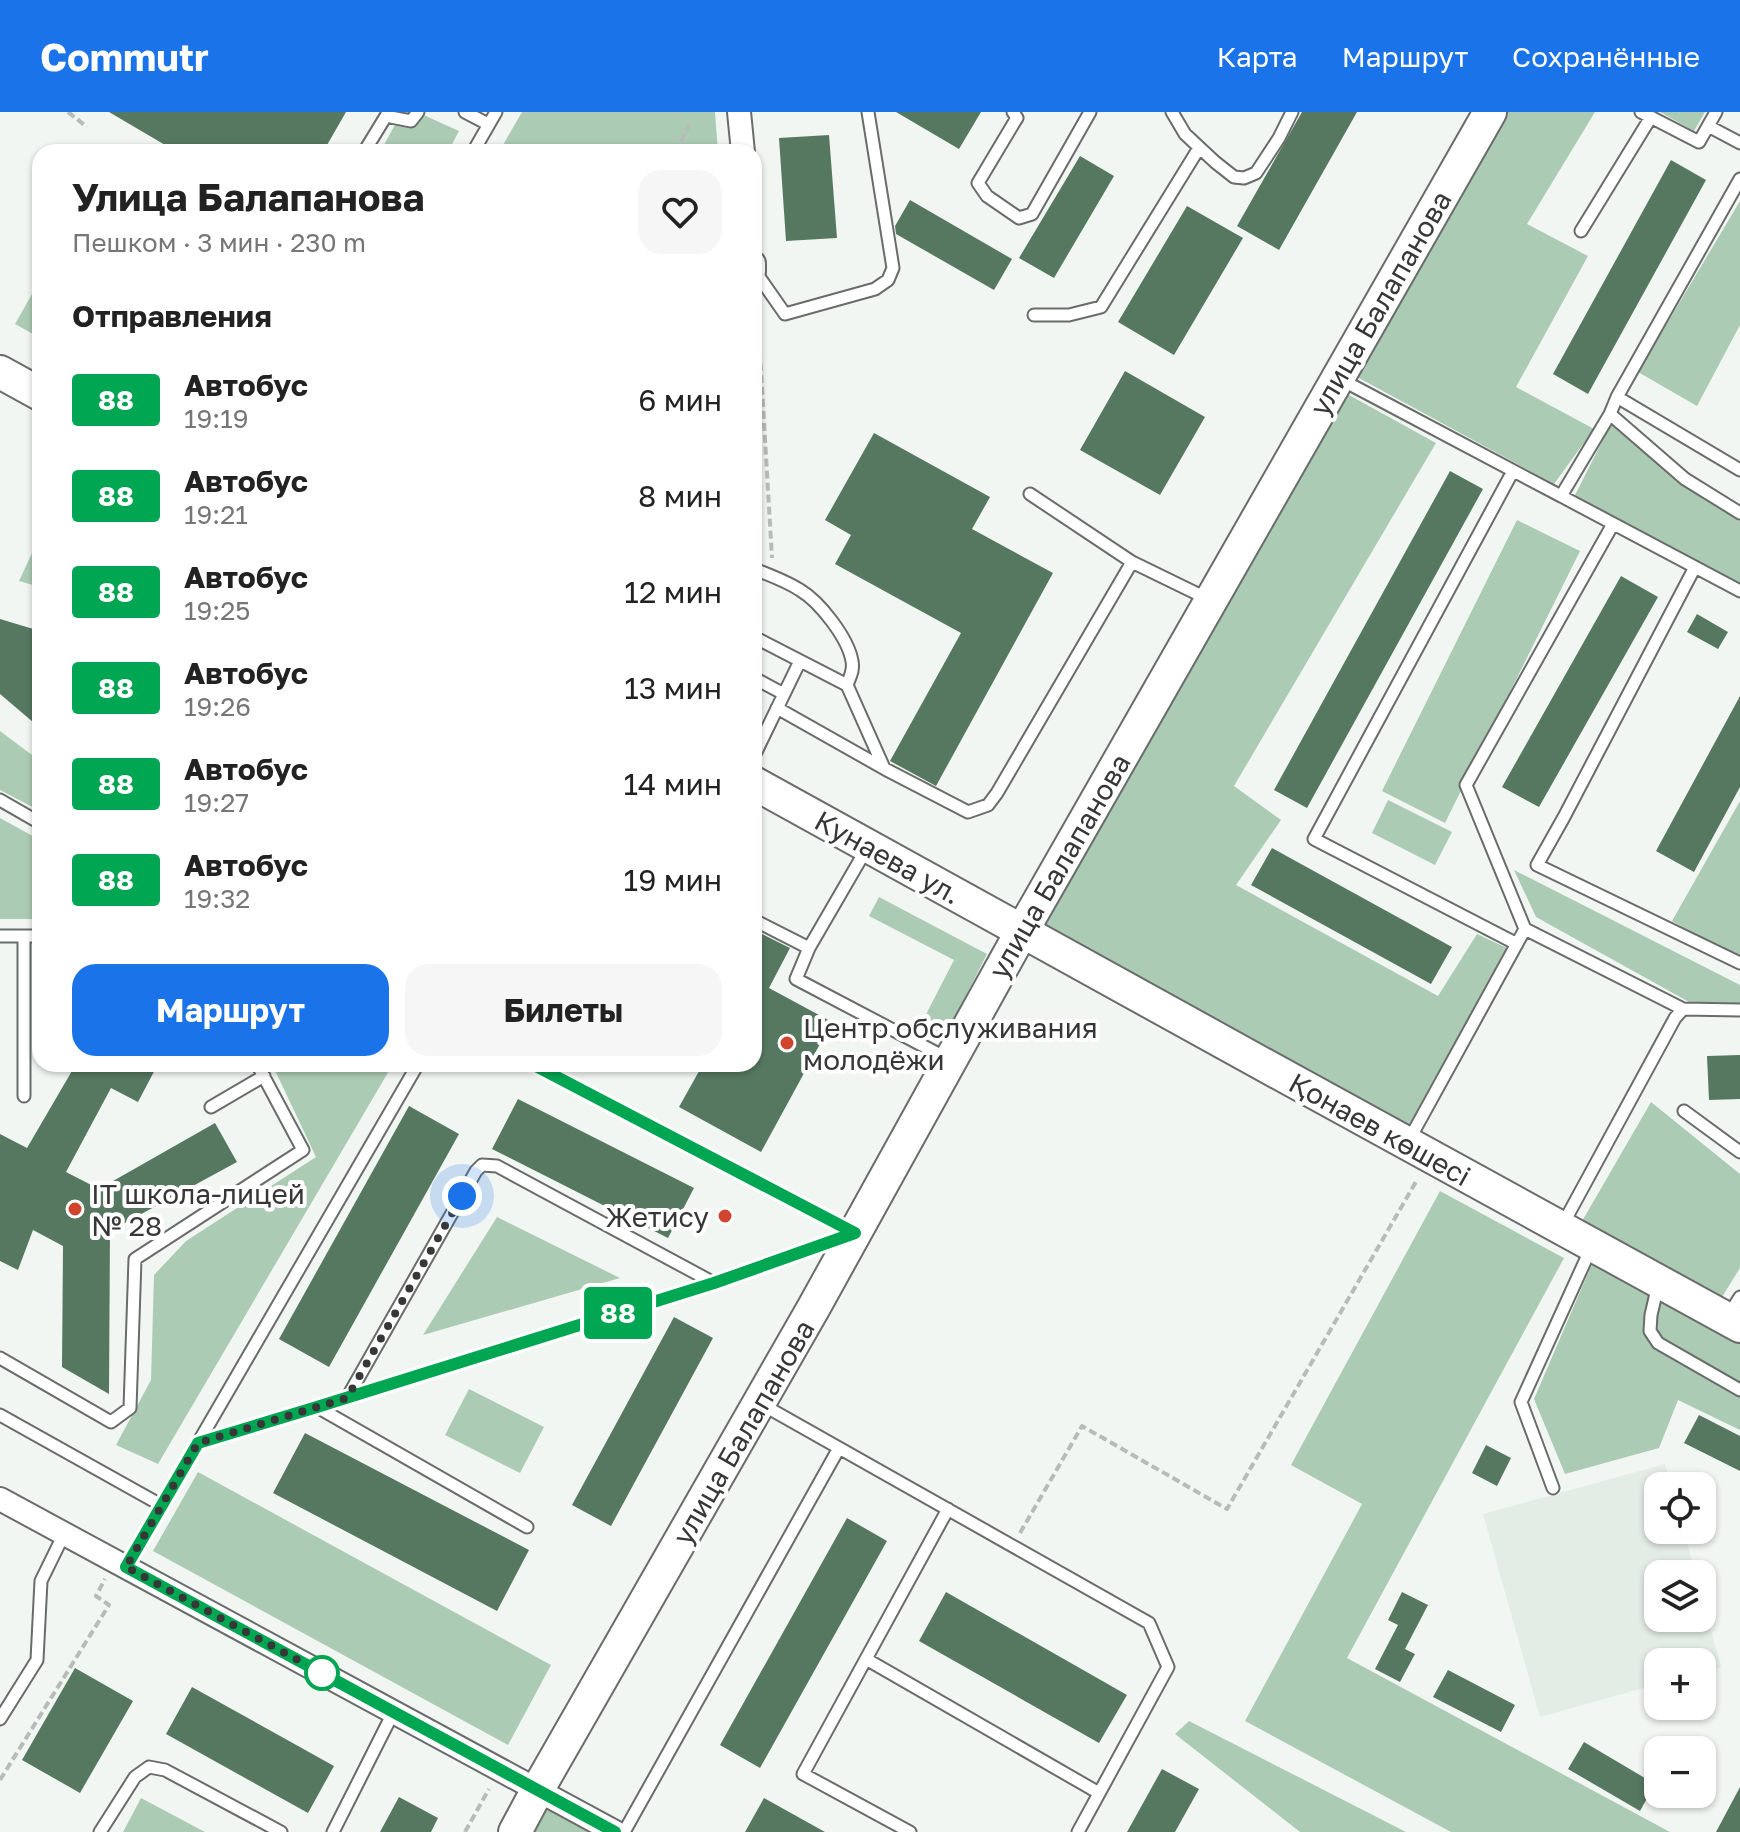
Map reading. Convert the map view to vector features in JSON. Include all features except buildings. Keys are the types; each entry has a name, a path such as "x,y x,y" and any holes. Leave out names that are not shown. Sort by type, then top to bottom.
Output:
{"street":[{"path":"739,112 742,144"},
{"name":"улица Балапанова","path":"515,1832 855,1233 1022,931 1490,112"},
{"path":"0,372 32,390"},
{"name":"Кунаева ул.","path":"762,787 1022,931"},
{"name":"Қонаев көшесі","path":"1022,931 1592,1245 1659,1280 1735,1314"},
{"path":"0,1499 615,1832"}],"lane":[{"path":"369,144 386,116 411,121 418,112"},
{"path":"465,112 488,124"},
{"path":"477,144 496,112"},
{"path":"762,283 785,314 875,289 888,280 893,268 868,112"},
{"path":"1013,112 1017,118 978,183 987,196 1019,218 1032,214 1090,112"},
{"path":"1172,112 1185,134 1199,148 1234,177 1244,178 1256,173 1292,112"},
{"path":"1581,231 1646,114 1699,142 1716,112"},
{"path":"1708,126 1740,143"},
{"path":"1034,315 1069,315 1101,307 1199,148"},
{"path":"1561,496 1740,179"},
{"path":"1338,378 1740,591"},
{"path":"1617,397 1740,470"},
{"path":"1610,414 1685,479 1740,513"},
{"path":"1513,471 1314,839 1517,944"},
{"path":"1030,494 1132,562 1211,600"},
{"path":"1613,524 1466,785 1525,929 1683,1009 1740,1010"},
{"path":"777,708 968,812 988,805 1132,562"},
{"path":"1695,567 1537,865 1740,963"},
{"path":"762,572 803,592 838,627 852,658 853,671 847,685"},
{"path":"762,641 847,685 885,769"},
{"path":"762,739 800,661"},
{"path":"762,682 784,694"},
{"path":"0,800 32,818"},
{"path":"868,846 809,948 796,979 950,1060"},
{"path":"762,924 809,948"},
{"path":"1419,1150 1525,929"},
{"path":"0,936 32,936"},
{"path":"24,936 24,1096"},
{"path":"1561,1228 1675,1018 1683,1009"},
{"path":"0,1358 111,1422 130,1408 135,1259 303,1150 262,1072"},
{"path":"120,1564 161,1505 198,1443 413,1072"},
{"path":"547,1072 855,1233"},
{"path":"211,1107 264,1076"},
{"path":"1684,1111 1740,1152"},
{"path":"347,1398 482,1165 497,1166 714,1283"},
{"path":"198,1443 714,1283 855,1233"},
{"path":"1553,1488 1521,1402 1592,1245"},
{"path":"1659,1280 1650,1331 1658,1343 1740,1390"},
{"path":"759,1403 1149,1623 1168,1667 1078,1832"},
{"path":"317,1407 527,1527"},
{"path":"0,1415 161,1505"},
{"path":"624,1832 839,1448"},
{"path":"910,1832 803,1774 948,1509"},
{"path":"0,1719 37,1660 41,1581 64,1534"},
{"path":"866,1659 1099,1793"},
{"path":"333,1832 394,1711"},
{"path":"100,1832 135,1777 149,1767 165,1770 281,1832"}],"path":[{"path":"68,112 87,127"},
{"path":"679,144 692,120"},
{"path":"762,400 773,576"},
{"path":"1013,1546 1082,1426 1227,1509 1419,1150"},
{"path":"0,1780 109,1605 96,1596 120,1564"},
{"path":"465,1832 501,1769"}],"shaded area":[{"path":"1665,1464 1667,1472 1644,1472 1644,1544 1687,1544 1692,1560 1644,1560 1644,1632 1712,1632 1716,1648 1644,1648 1644,1688 1540,1717 1483,1514"},
{"path":"1716,1649 1721,1667 1716,1668"}],"green space":[{"path":"402,112 417,112 459,131 452,144 384,144"},
{"path":"522,112 715,112 717,144 504,144"},
{"path":"1499,112 1595,112 1527,224 1588,256 1516,387 1594,429 1554,484 1346,371"},
{"path":"1660,112 1705,112 1694,131"},
{"path":"1740,201 1740,325 1697,406 1638,372"},
{"path":"32,294 32,334 15,324"},
{"path":"1340,390 1436,443 1234,786 1281,820 1236,885 1438,996 1477,934 1507,948 1406,1136 1031,926"},
{"path":"1613,420 1676,479 1740,520 1740,584 1574,497"},
{"path":"1517,520 1580,551 1445,823 1382,791"},
{"path":"32,553 32,585 19,581"},
{"path":"0,731 32,755 32,807 0,790"},
{"path":"1388,800 1452,832 1435,865 1372,833"},
{"path":"1740,801 1740,959 1672,921"},
{"path":"0,818 32,836 32,919 0,919"},
{"path":"1514,870 1740,985 1740,1004 1689,1002 1536,917"},
{"path":"879,897 987,954 943,1041 919,1028 954,960 869,916"},
{"path":"276,1072 388,1072 158,1464 116,1445 151,1380 154,1275 186,1241 316,1157"},
{"path":"1651,1102 1740,1174 1740,1268 1719,1302 1581,1223"},
{"path":"1440,1191 1564,1258 1347,1658 1670,1832 1451,1832 1245,1721 1362,1504 1291,1465"},
{"path":"497,1217 620,1278 423,1335"},
{"path":"1595,1257 1740,1336 1740,1430 1678,1400 1659,1448 1565,1474 1534,1399"},
{"path":"469,1389 544,1427 520,1473 445,1435"},
{"path":"198,1472 551,1665 508,1745 153,1551"},
{"path":"1189,1721 1406,1832 1300,1832 1175,1734"},
{"path":"141,1798 205,1832 123,1832"},
{"path":"545,1807 592,1832 531,1832"}],"bus line":[{"name":"88","path":"547,1072 855,1233 714,1283 198,1443 126,1567 615,1832"}],"place":[{"name":"Центр обслуживания молодёжи","path":"787,1043"},
{"name":"IT школа-лицей № 28","path":"75,1209"},
{"name":"Жетису","path":"725,1216"}],"route":[{"path":"322,1673 126,1567 198,1443 347,1398 462,1196"}]}
